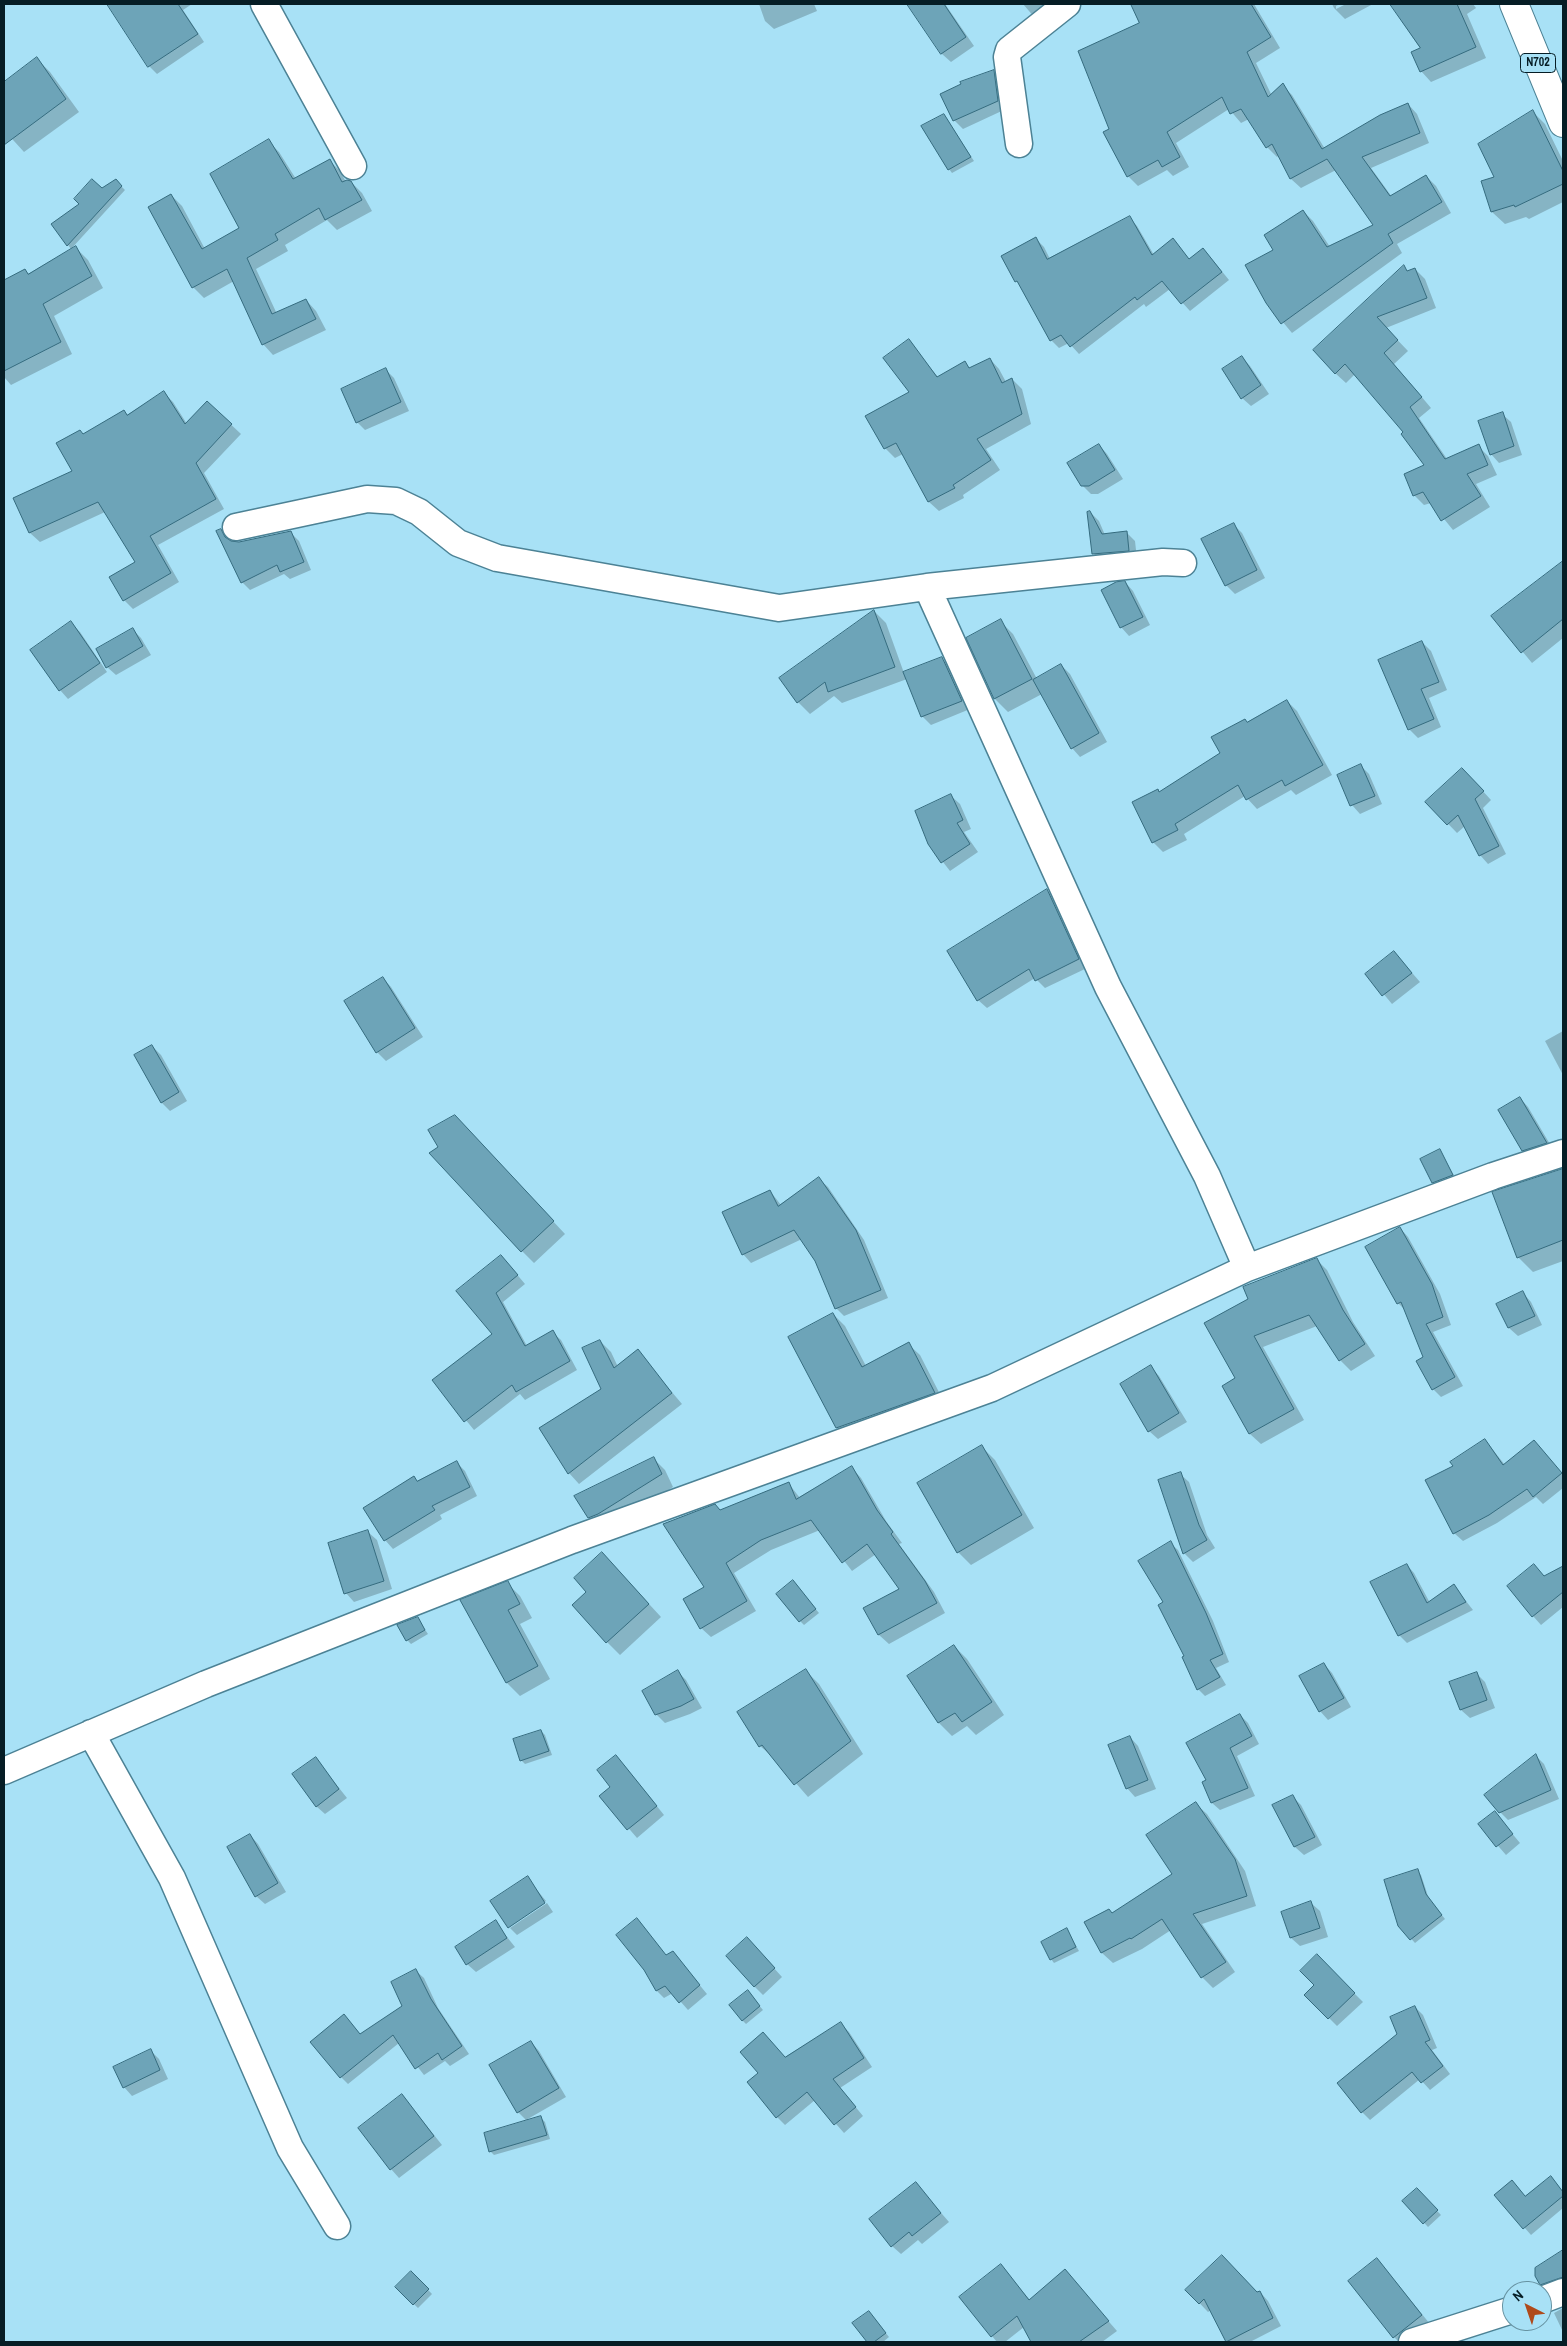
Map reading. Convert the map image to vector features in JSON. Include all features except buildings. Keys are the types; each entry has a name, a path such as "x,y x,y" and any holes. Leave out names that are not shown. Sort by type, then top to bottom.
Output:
{"highway":[{"name":"N702","path":"1514,4 1563,123"}],"street":[{"path":"264,4 353,166"},
{"path":"1019,144 1007,57 1009,50 1067,4"},
{"path":"236,527 368,499 396,502 419,512 458,543 497,558 779,608 927,588 1163,562 1184,563"},
{"path":"927,588 1108,987 1207,1176 1247,1268"},
{"path":"4,1771 206,1684 572,1540 992,1388 1247,1268 1493,1176 1563,1153"},
{"path":"91,1733 172,1878 290,2148 337,2226"},
{"path":"1412,2342 1502,2313"}]}
